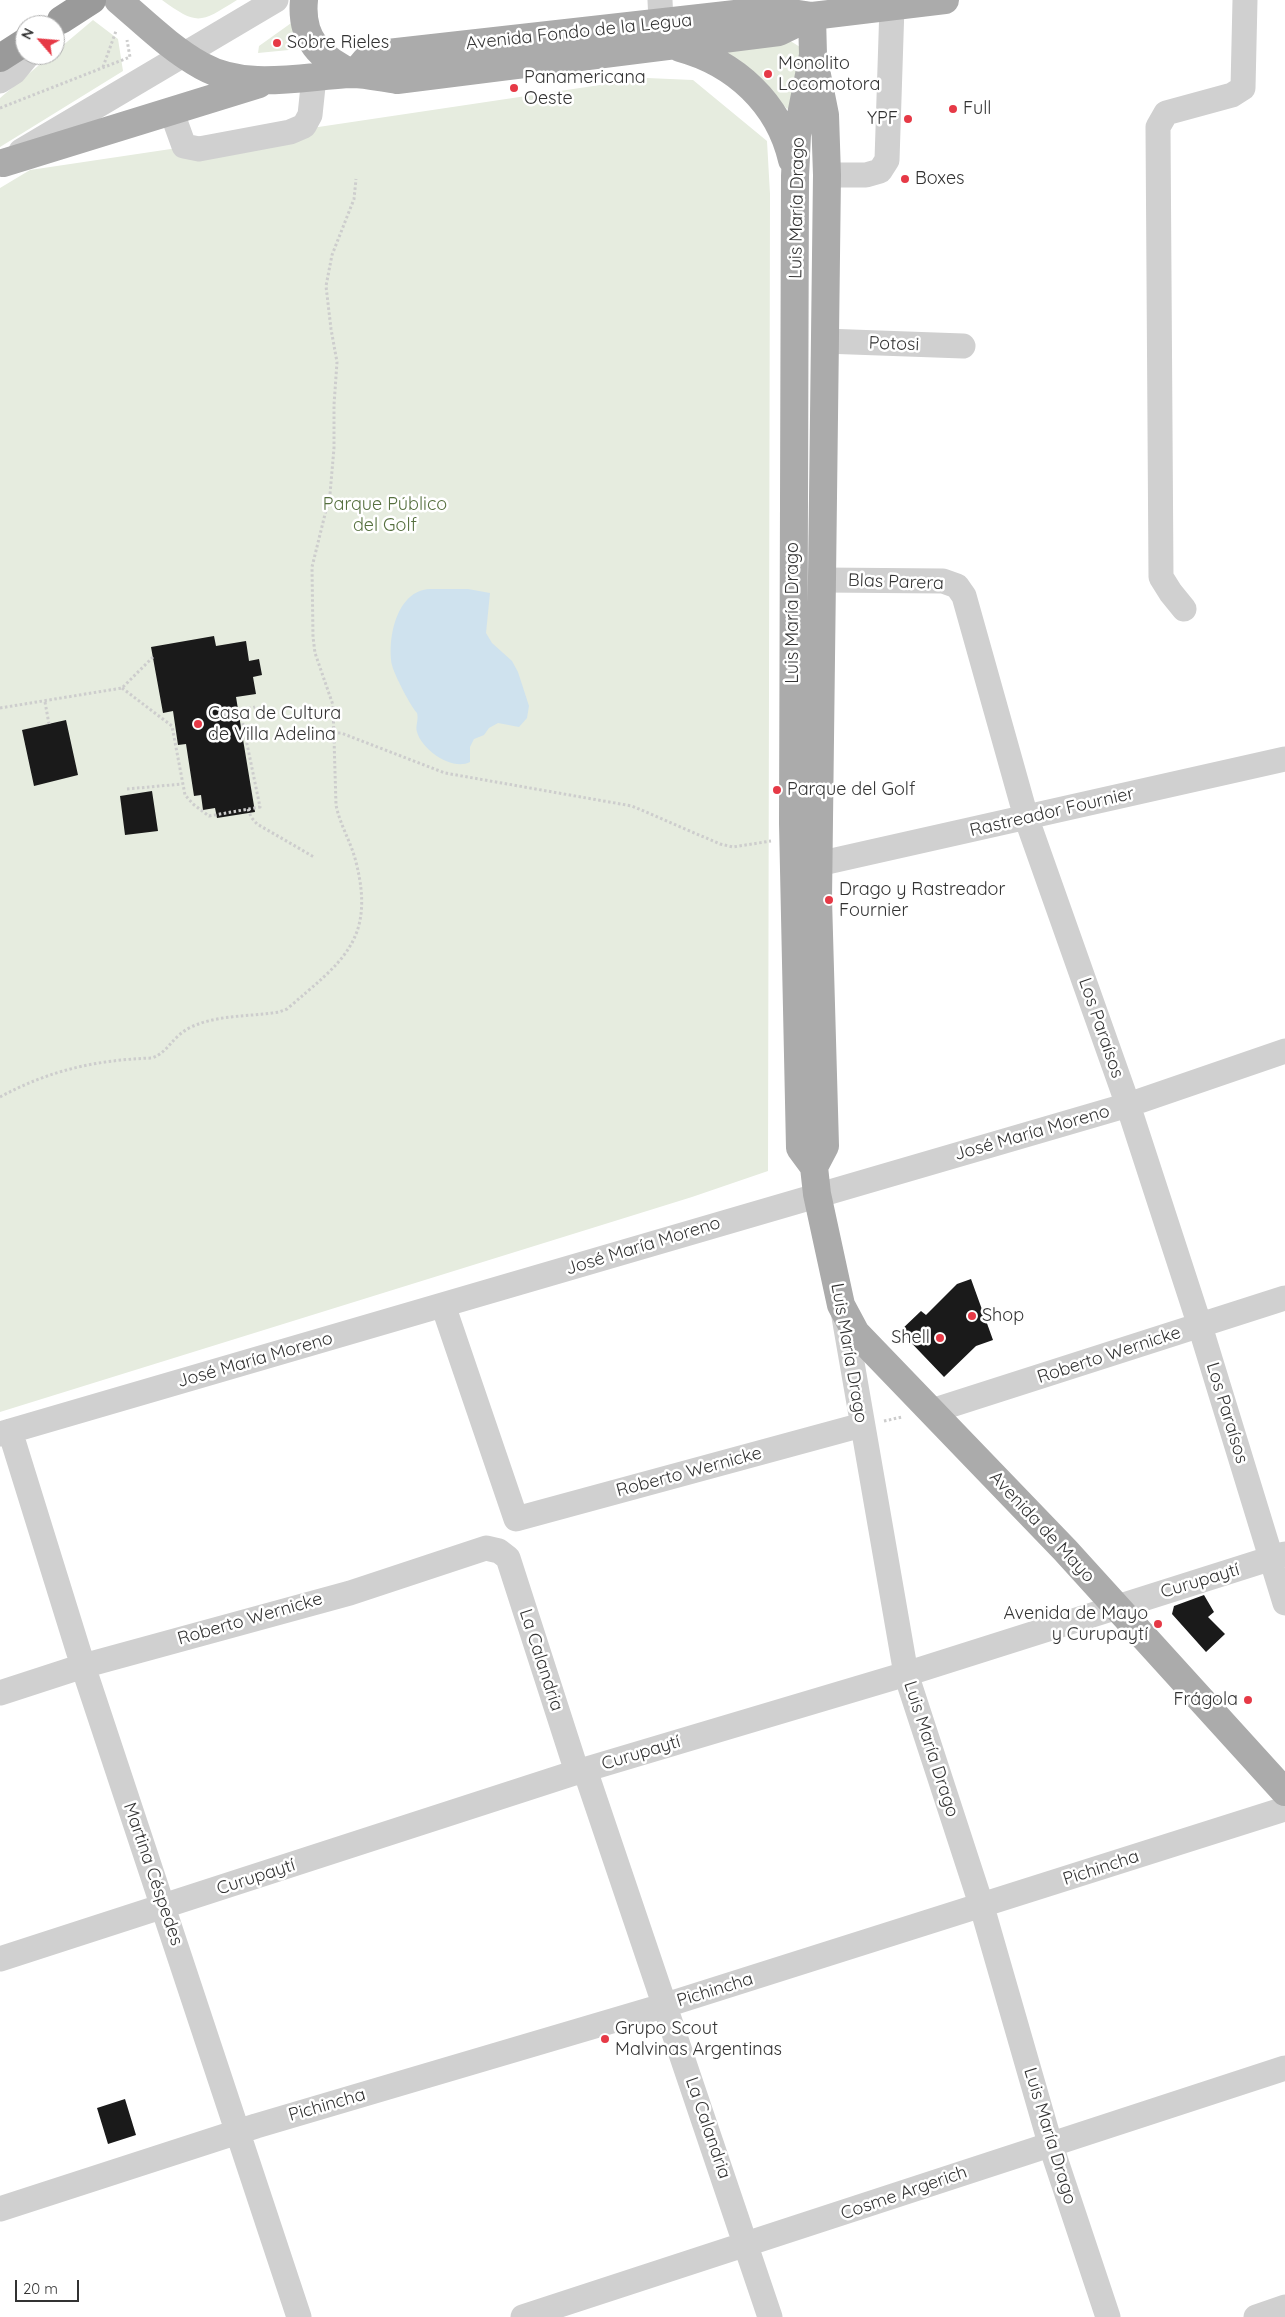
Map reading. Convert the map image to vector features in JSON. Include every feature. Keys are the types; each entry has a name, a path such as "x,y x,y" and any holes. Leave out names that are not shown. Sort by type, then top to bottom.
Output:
{"highway":[{"path":"65,17 92,0"},
{"path":"0,58 15,48"}],"main road":[{"path":"304,0 304,22 318,51 330,62 354,74"},
{"name":"Avenida Fondo de la Legua","path":"354,74 370,55 660,11 770,10 812,16 946,0"},
{"name":"Avenida Fondo de la Legua","path":"118,13 186,56 219,73 269,81 354,74 397,80 780,32 812,16"},
{"name":"Luis María Drago","path":"812,16 813,55 825,115 827,175 818,864 825,1146 814,1167"},
{"path":"674,46 716,61 735,73 758,93 779,125 789,146 795,176"},
{"name":"Luis María Drago","path":"813,55 797,135 795,176 793,837 800,1148 814,1167 817,1194 841,1305"},
{"path":"1,163 269,81"},
{"name":"Avenida de Mayo","path":"841,1305 856,1333 1116,1607 1285,1792"}],"street":[{"path":"1,163 138,81 186,56 276,0"},
{"path":"1184,608 1171,594 1161,577 1158,127 1166,113 1232,95 1243,88 1245,0"},
{"path":"827,175 866,175 880,171 887,160 892,6"},
{"path":"0,81 14,72 20,65"},
{"path":"171,110 184,146 199,149 290,132 304,126 310,115 314,77"},
{"name":"Potosi","path":"824,341 963,346"},
{"name":"Blas Parera","path":"823,580 943,581 957,586 964,596"},
{"name":"Los Paraísos","path":"964,596 1026,817 1128,1105 1200,1326 1279,1556 1285,1603"},
{"name":"Rastreador Fournier","path":"818,864 1285,759"},
{"name":"José María Moreno","path":"5,1433 817,1194 847,1187 1128,1105 1285,1051"},
{"name":"Roberto Wernicke","path":"932,1411 1285,1298"},
{"name":"Roberto Wernicke","path":"443,1305 516,1519 862,1425"},
{"name":"Luis María Drago","path":"841,1305 906,1674 982,1907 1050,2143 1108,2317"},
{"name":"Martina Céspedes","path":"5,1433 299,2317"},
{"name":"Roberto Wernicke","path":"0,1693 83,1666 350,1593 486,1548 499,1551"},
{"name":"La Calandria","path":"499,1551 508,1558 581,1771 666,2005 770,2317"},
{"name":"Curupaytí","path":"0,1960 581,1771 906,1674 1279,1556"},
{"name":"Pichincha","path":"0,2209 238,2132 666,2005 982,1907 1285,1809"},
{"name":"Cosme Argerich","path":"523,2317 747,2246 1050,2143 1285,2068"},
{"path":"1256,2317 1285,2307"}],"path":[{"path":"102,68 118,13"},
{"path":"0,108 130,57"},
{"path":"0,1097 19,1087 84,1064 152,1058 161,1055 176,1035 217,1018 280,1012 338,964 359,929 362,911 357,864 336,805 332,705 315,652 313,637 312,567 330,494 334,448 334,405 338,362 330,329 326,286 332,255 354,199 356,179"},
{"path":"0,708 122,688 153,657"},
{"path":"122,688 172,726 182,784 187,799 209,816 260,807 240,710"},
{"path":"45,702 49,724"},
{"path":"224,714 255,707"},
{"path":"333,733 341,733 445,773 632,806 720,844 733,847 763,842"},
{"path":"127,789 182,784"},
{"path":"248,809 251,817 257,824 314,857"},
{"path":"862,1425 932,1411"}],"green space":[{"path":"162,0 237,0 207,17 199,18 184,14"},
{"path":"93,20 118,39 123,71 0,147 0,98 39,65 65,65 65,44"},
{"path":"294,21 295,40 299,49 258,53 259,46"},
{"path":"782,41 792,42 800,47 792,105 787,109 769,88 727,59 727,51"},
{"name":"Parque Público del Golf","path":"647,78 693,80 767,141 770,194 768,1171 692,1197 0,1412 0,188 30,170"}],"water":[{"path":"430,589 468,589 490,593 486,633 492,643 512,661 518,672 529,706 527,718 519,727 498,723 489,728 484,735 474,739 470,747 470,762 463,764 447,761 431,752 425,746 417,730 417,713 403,690 392,665 391,642 393,629 402,606 419,591"}],"building":[{"name":"Casa de Cultura de Villa Adelina","path":"214,636 216,646 246,641 249,661 259,659 262,675 253,677 256,694 236,697 255,812 217,818 215,808 203,810 201,795 194,796 186,744 178,745 173,711 163,713 151,647"},
{"path":"66,720 78,775 34,786 22,730"},
{"path":"152,791 158,831 125,835 120,796"},
{"name":"Shell","path":"971,1279 993,1340 976,1346 944,1377 900,1331 921,1311 926,1315 957,1284"},
{"path":"1204,1595 1214,1612 1208,1617 1225,1634 1206,1652 1172,1614 1174,1606"},
{"path":"125,2099 136,2135 108,2144 97,2108"}],"place":[{"name":"Sobre Rieles","path":"277,43"},
{"name":"Monolito Locomotora","path":"768,74"},
{"name":"Panamericana Oeste","path":"514,88"},
{"name":"Full","path":"953,109"},
{"name":"YPF","path":"908,119"},
{"name":"Boxes","path":"905,179"},
{"name":"Casa de Cultura de Villa Adelina","path":"198,724"},
{"name":"Parque del Golf","path":"777,790"},
{"name":"Drago y Rastreador Fournier","path":"829,900"},
{"name":"Shop","path":"972,1316"},
{"name":"Shell","path":"940,1338"},
{"name":"Avenida de Mayo y Curupaytí","path":"1158,1624"},
{"name":"Frágola","path":"1248,1700"},
{"name":"Grupo Scout Malvinas Argentinas","path":"605,2039"}]}
